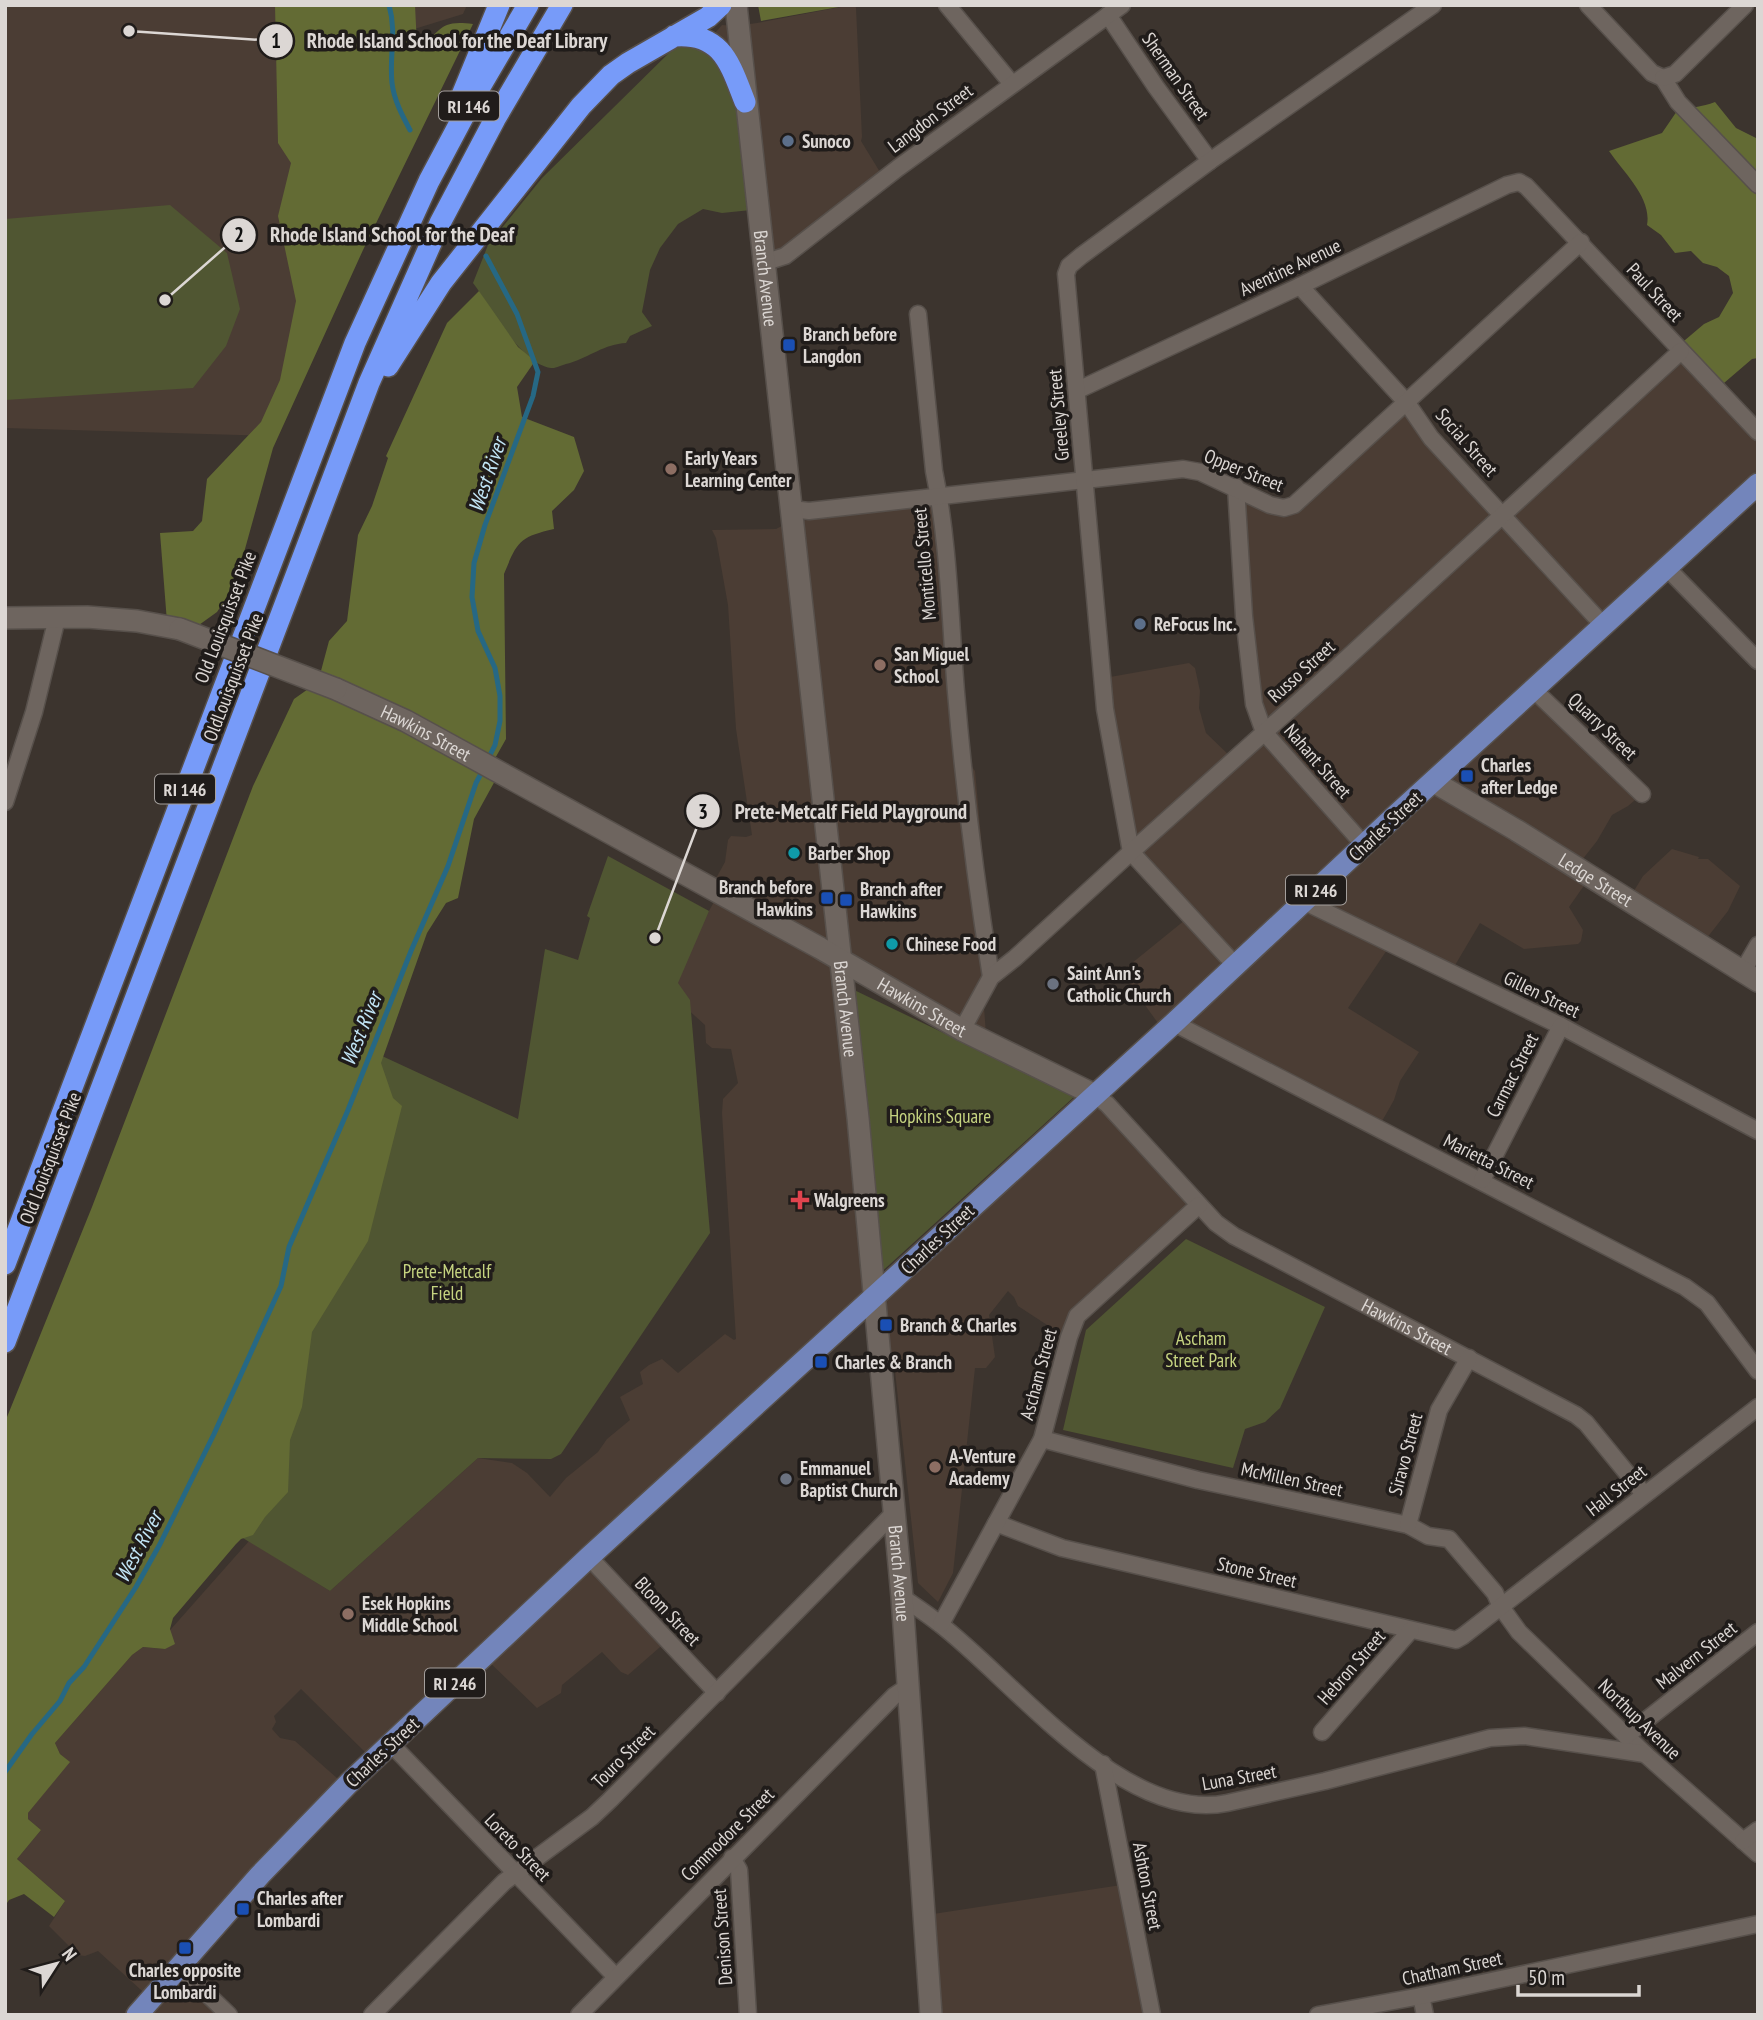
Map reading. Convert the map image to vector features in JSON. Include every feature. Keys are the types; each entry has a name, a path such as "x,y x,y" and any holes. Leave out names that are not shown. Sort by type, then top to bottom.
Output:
{"highway":[{"path":"415,209 499,5"},
{"name":"Old Louisquisset Pike","path":"5,1264 333,396 415,209 470,104 528,5"},
{"name":"RI 146","path":"356,418 395,321 440,223 480,144 562,5"},
{"path":"356,418 441,283 581,106 611,75 708,18 721,5"},
{"path":"674,36 689,35 713,43 723,52 746,102"},
{"name":"OldLouisquisset Pike","path":"138,991 356,418"},
{"name":"Old Louisquisset Pike","path":"5,1342 138,991"}],"main road":[{"name":"Branch Avenue","path":"736,5 858,1118 902,1597 931,2015"},
{"name":"Charles Street","path":"137,2015 260,1875 349,1783 589,1557 1093,1094 1174,1023 1303,901 1758,484"},
{"name":"Hawkins Street","path":"5,618 87,617 137,621 180,629 382,709 840,959 962,1030 1093,1094"},
{"name":"Ledge Street","path":"1434,782 1750,976"}],"street":[{"path":"947,5 1012,84"},
{"name":"Langdon Street","path":"763,263 785,256 1012,84 1122,5"},
{"name":"Greeley Street","path":"1130,852 1105,709 1078,390 1065,282 1069,266 1210,161 1433,5"},
{"path":"1588,5 1652,73 1663,78 1678,102 1758,185"},
{"path":"1663,78 1675,74 1745,5"},
{"name":"Sherman Street","path":"1108,15 1210,161"},
{"name":"Aventine Avenue","path":"1078,390 1507,185 1519,182"},
{"name":"Paul Street","path":"1519,182 1527,186 1581,242 1758,432"},
{"name":"Opper Street","path":"791,509 809,511 1183,469 1200,472 1270,505 1284,508 1294,505 1581,242"},
{"name":"Social Street","path":"1300,286 1407,403 1432,438 1604,626"},
{"name":"Monticello Street","path":"918,314 934,471 939,495 962,758 991,977"},
{"name":"Russo Street","path":"962,1030 991,977 1681,351"},
{"name":"Nahant Street","path":"1236,487 1244,616 1254,704 1264,732 1364,845"},
{"path":"1667,567 1758,661"},
{"path":"5,802 34,712 57,618"},
{"name":"Quarry Street","path":"1534,690 1642,794"},
{"path":"1130,852 1235,965"},
{"name":"Gillen Street","path":"1303,901 1561,1026 1758,1131"},
{"path":"1750,976 1758,945"},
{"name":"Marietta Street","path":"1174,1023 1482,1180 1699,1296 1758,1371"},
{"name":"Carmac Street","path":"1482,1180 1561,1026"},
{"name":"Hawkins Street","path":"1093,1094 1107,1104 1216,1223 1234,1236 1576,1415 1586,1423 1644,1494"},
{"name":"Ascham Street","path":"941,1625 1042,1439 1077,1316 1199,1205"},
{"name":"Siravo Street","path":"1408,1525 1439,1410 1469,1359"},
{"name":"Hall Street","path":"1501,1607 1758,1408"},
{"name":"McMillen Street","path":"1042,1439 1198,1480 1408,1525 1428,1536 1449,1539 1495,1593 1501,1607"},
{"name":"Touro Street","path":"372,2015 514,1874 592,1817 893,1514"},
{"name":"Stone Street","path":"996,1523 1062,1548 1456,1640 1501,1607"},
{"name":"Bloom Street","path":"589,1557 717,1693"},
{"name":"Luna Street","path":"902,1597 941,1625 1052,1724 1122,1778 1159,1797 1190,1805 1216,1805 1325,1781 1490,1738 1524,1736 1645,1754"},
{"name":"Northup Avenue","path":"1501,1607 1519,1632 1626,1736 1758,1854"},
{"name":"Hebron Street","path":"1322,1732 1411,1630"},
{"name":"Malvern Street","path":"1626,1736 1758,1632"},
{"name":"Commodore Street","path":"579,2015 894,1696 909,1686"},
{"name":"Loreto Street","path":"391,1744 616,1977"},
{"name":"Ashton Street","path":"1103,1764 1153,2015"},
{"path":"1743,1841 1758,1830"},
{"name":"Denison Street","path":"732,1858 739,1870 748,2015"},
{"name":"Chatham Street","path":"1318,2015 1421,1996 1758,1924"},
{"path":"178,1966 229,2015"},
{"path":"1421,1996 1425,2015"}],"shaded area":[{"path":"5,5 355,5 277,436 5,428"},
{"path":"394,5 467,5 463,14 398,34"},
{"path":"851,5 856,8 861,141 883,177 767,259 721,44 715,33 722,25 757,23"},
{"path":"1679,353 1758,434 1758,482 1539,686 1642,794 1612,815 1597,841 1578,865 1590,877 1569,907 1583,930 1581,941 1578,944 1524,949 1480,923 1451,972 1391,944 1348,1008 1419,1052 1400,1081 1394,1100 1377,1130 1174,1026 1163,1030 1121,972 1185,920 1126,843 1110,677 1189,663 1195,668 1200,691 1199,708 1206,733 1232,758 1262,736 1255,702 1238,500 1287,510 1401,409 1501,509"},
{"path":"937,499 961,751 975,771 993,969 983,973 982,980 986,1034 842,972 868,1299 1095,1093 1192,1207 1064,1336 1018,1306 1008,1291 989,1315 995,1357 986,1368 975,1368 953,1573 938,1602 918,1583 895,1371 876,1371 867,1309 595,1558 667,1641 628,1675 621,1672 602,1652 562,1685 561,1693 537,1708 485,1658 589,1556 581,1548 365,1752 301,1689 274,1716 276,1722 272,1729 280,1738 295,1741 346,1786 180,1980 219,2015 140,2015 151,1999 98,1951 85,1956 78,1955 49,1926 65,1901 17,1859 41,1830 28,1819 28,1813 69,1762 60,1754 55,1743 132,1655 143,1647 165,1649 164,1637 249,1541 330,1591 478,1458 512,1463 527,1473 550,1497 566,1478 598,1452 607,1439 630,1420 620,1397 643,1384 640,1372 662,1359 678,1373 725,1334 736,1339 722,1113 723,1099 738,1083 731,1049 712,1048 706,1043 705,1025 674,997 668,985 715,900 709,891 725,862 728,840 731,836 752,835 736,729 728,605 716,538 712,530 776,529 793,520 795,522"},
{"path":"1672,849 1699,857 1698,859 1708,859 1740,886 1728,911 1703,943 1629,899 1643,876"},
{"path":"1121,1885 1149,2015 925,2015 920,1916"}],"green space":[{"path":"275,5 415,5 417,46 446,25 473,24 363,250 273,448 235,585 217,612 192,630 167,622 160,533 193,531 202,521 207,479 261,422 280,380 296,301 278,216 291,163 278,143"},
{"path":"758,5 850,5 761,21"},
{"path":"715,33 734,74 751,210 722,213 703,209 678,224 660,248 650,270 642,312 652,326 630,336 626,343 604,348 570,363 554,368 542,365 530,358 508,334 473,283 488,245 542,178 676,46"},
{"path":"1715,102 1736,128 1758,139 1758,358 1752,359 1717,389 1678,346 1704,324 1719,317 1733,293 1729,276 1717,267 1703,263 1691,251 1675,253 1661,235 1647,225 1641,196 1609,151 1662,133 1677,111"},
{"path":"170,205 227,253 240,309 226,346 193,388 5,400 5,219"},
{"path":"479,291 518,347 535,361 517,387 522,417 574,437 584,471 574,490 552,511 554,529 533,535 521,542 504,574 506,739 489,769 496,779 474,819 458,898 446,903 427,933 381,1063 393,1098 402,1106 368,1241 312,1332 302,1407 290,1440 288,1492 253,1535 236,1544 173,1618 170,1629 175,1644 165,1649 143,1647 132,1655 55,1743 60,1754 70,1762 28,1813 28,1819 41,1830 17,1859 65,1901 54,1917 24,1894 9,1900 5,1906 5,1422 92,1207 253,786 294,699 318,682 329,641 347,621 358,535 372,506 388,458 386,456 447,323"},
{"name":"Prete-Metcalf Field","path":"608,856 709,911 678,983 690,1000 710,1233 561,1454 551,1459 478,1458 330,1591 187,1504 341,1037 518,1119 545,949 578,960 590,918 587,916"},
{"name":"Hopkins Square","path":"852,989 1075,1096 877,1276"},
{"name":"Ascham Street Park","path":"1186,1239 1325,1307 1280,1408 1265,1422 1245,1429 1233,1468 1063,1430 1086,1330"}],"waterway":[{"name":"West River","path":"389,5 393,89 410,130"},
{"name":"West River","path":"486,256 517,314 538,372 533,396 485,525 474,563 472,597 478,631 495,668 500,696 500,721 495,745 488,759"},
{"name":"West River","path":"5,1772 60,1701 69,1683 84,1667 136,1587 214,1434 281,1286 289,1247 448,866 476,783 484,768"}],"place":[{"name":"Rhode Island School for the Deaf Library","path":"129,31"},
{"name":"Sunoco","path":"788,141"},
{"name":"Rhode Island School for the Deaf","path":"165,300"},
{"name":"Branch before Langdon","path":"789,345"},
{"name":"Early Years Learning Center","path":"671,469"},
{"name":"ReFocus Inc.","path":"1140,624"},
{"name":"San Miguel School","path":"880,665"},
{"name":"Charles after Ledge","path":"1467,776"},
{"name":"Barber Shop","path":"794,853"},
{"name":"Branch before Hawkins","path":"827,898"},
{"name":"Branch after Hawkins","path":"846,900"},
{"name":"Prete-Metcalf Field Playground","path":"655,938"},
{"name":"Chinese Food","path":"892,944"},
{"name":"Saint Ann's Catholic Church","path":"1053,984"},
{"name":"Walgreens","path":"800,1200"},
{"name":"Branch & Charles","path":"886,1325"},
{"name":"Charles & Branch","path":"821,1362"},
{"name":"A-Venture Academy","path":"935,1467"},
{"name":"Emmanuel Baptist Church","path":"786,1479"},
{"name":"Esek Hopkins Middle School","path":"348,1614"},
{"name":"Charles after Lombardi","path":"243,1909"},
{"name":"Charles opposite Lombardi","path":"185,1948"}]}
